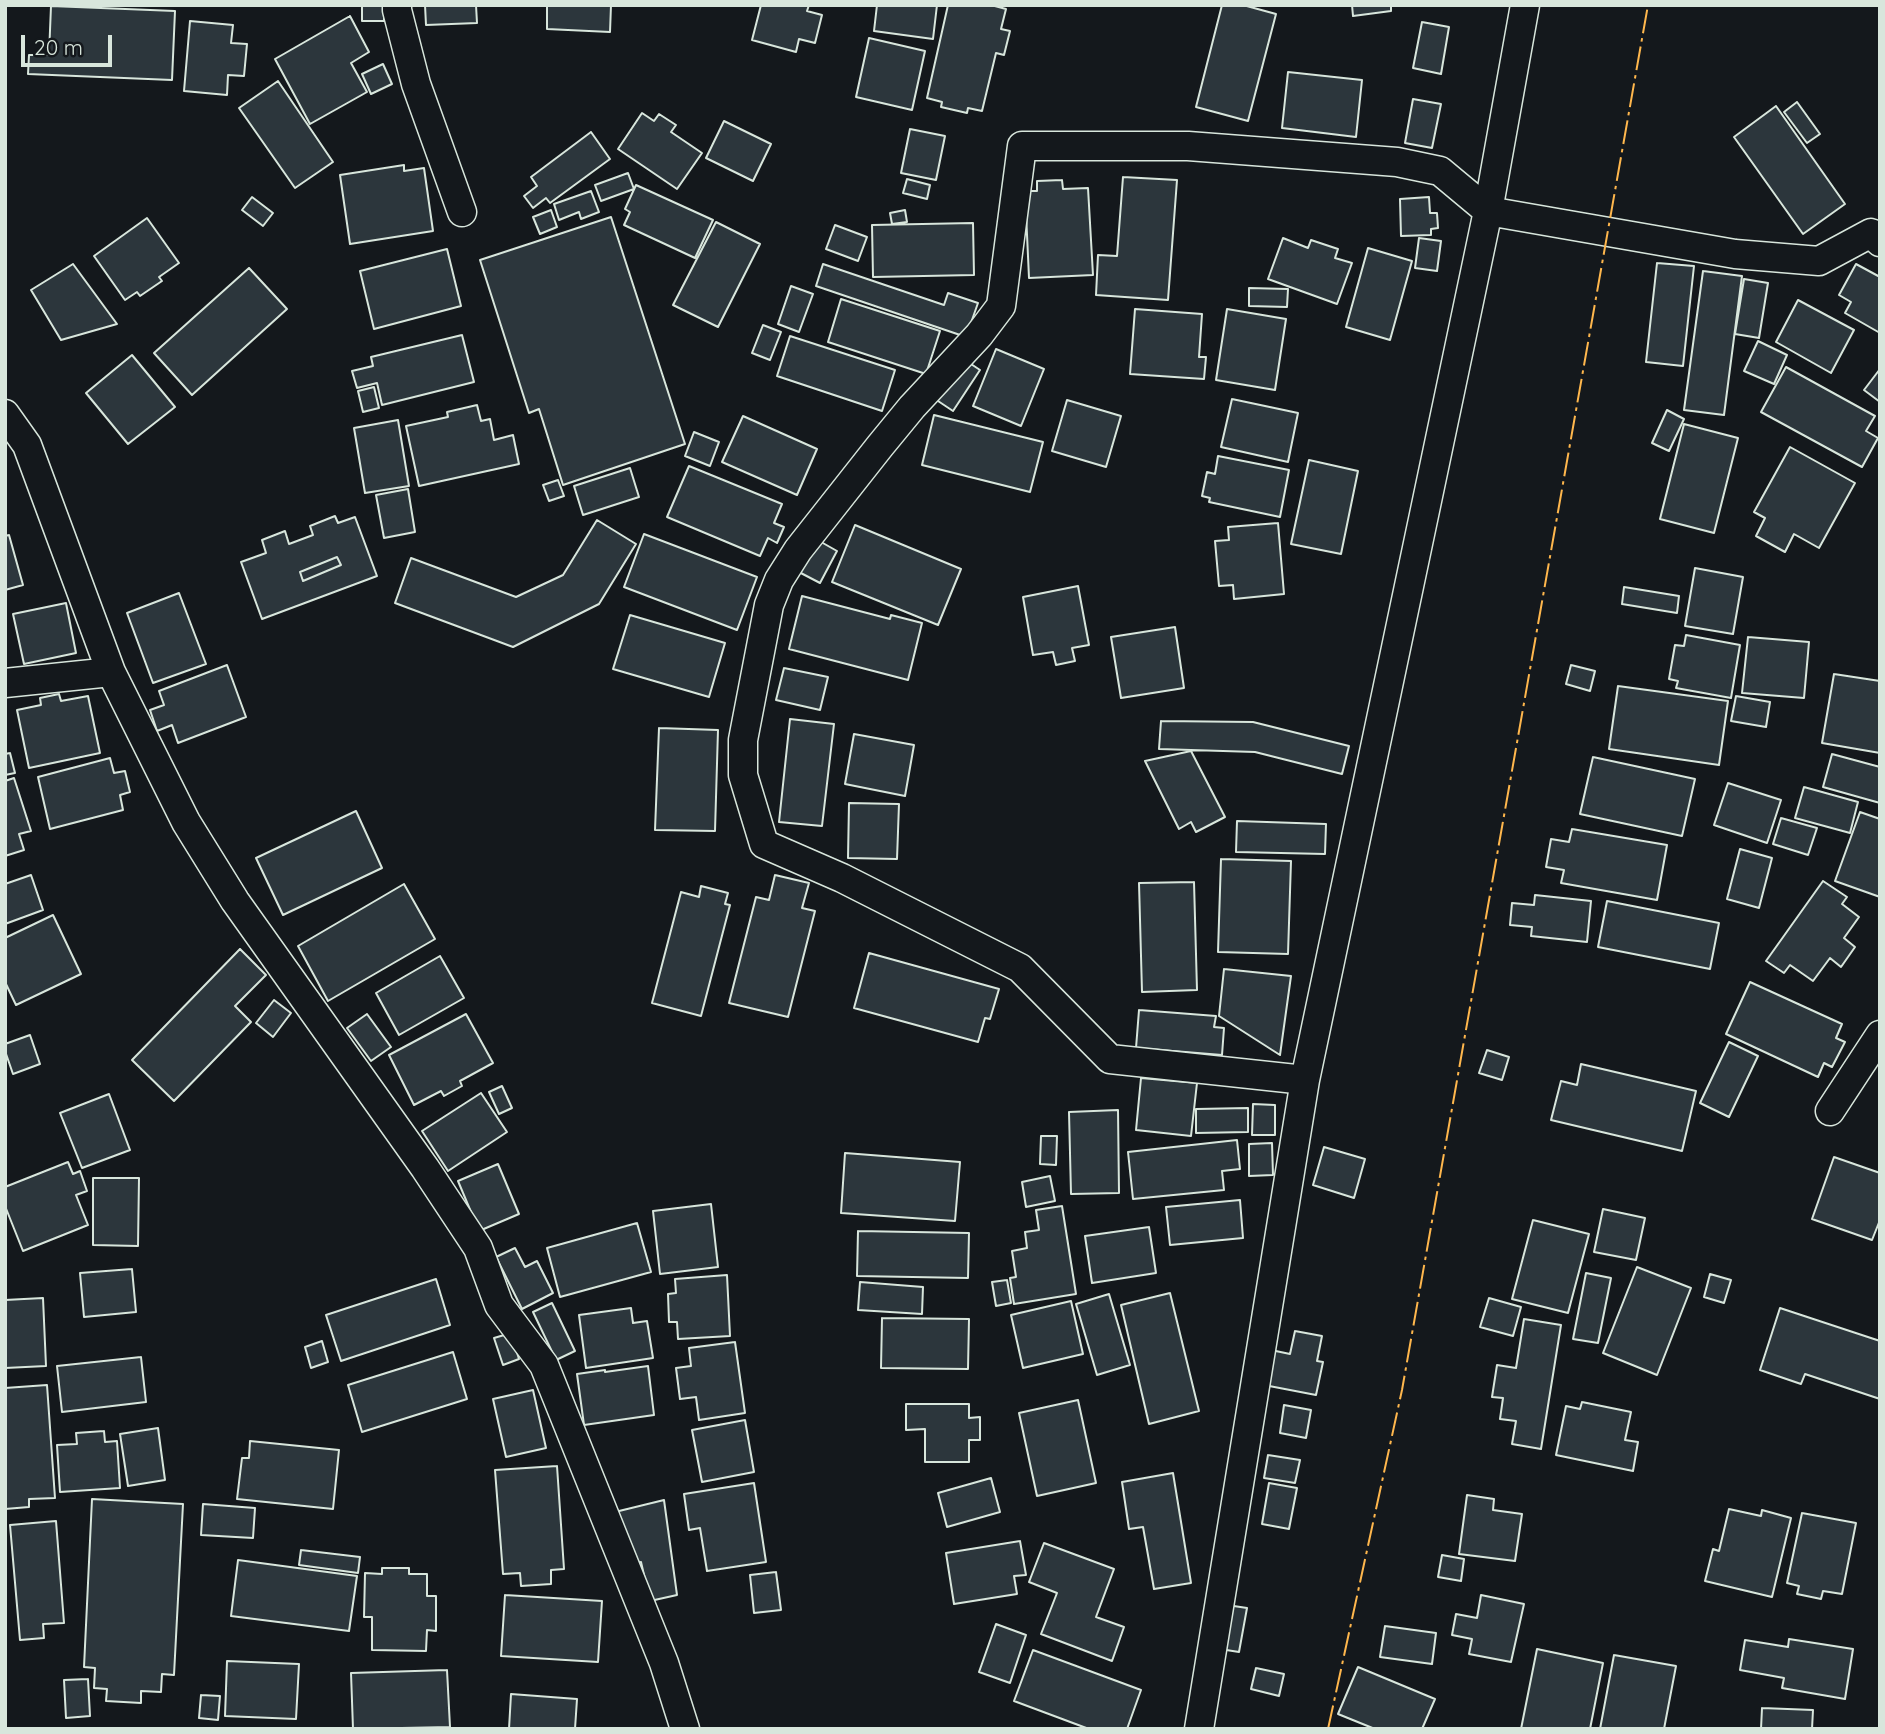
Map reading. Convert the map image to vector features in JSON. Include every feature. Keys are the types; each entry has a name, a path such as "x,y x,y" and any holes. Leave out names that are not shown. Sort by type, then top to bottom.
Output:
{"street":[{"path":"397,5 416,84 462,212"},
{"path":"1199,1729 1305,1080 1488,211 1525,5"},
{"path":"1305,1080 1110,1059 1020,968 842,878 764,844 743,775 743,740 769,605 779,580 798,550 912,407 979,335 1001,306 1022,146 1188,146 1397,162 1440,171 1488,211 1735,254 1819,261 1871,233 1880,242"},
{"path":"5,414 27,445 111,672 186,822 236,901 471,1236 499,1305 544,1365 664,1663 685,1729"},
{"path":"5,683 111,672"},
{"path":"1830,1111 1880,1035"}],"building":[{"path":"362,5 384,5 384,21 362,21"},
{"path":"425,5 476,5 477,23 426,25"},
{"path":"547,5 611,5 610,32 547,29"},
{"path":"761,5 809,5 807,11 822,15 815,43 799,39 796,52 752,40"},
{"path":"877,5 937,5 933,39 874,31"},
{"path":"948,5 991,5 1006,9 1001,29 1010,31 1004,55 996,53 982,111 968,108 967,113 941,107 942,102 927,98"},
{"path":"1222,5 1243,5 1276,14 1248,121 1196,107"},
{"path":"1352,5 1391,5 1391,11 1353,16"},
{"path":"51,6 175,11 172,80 28,74 29,55 49,55"},
{"path":"350,16 369,52 351,63 367,92 310,124 275,59"},
{"path":"190,21 233,25 231,43 247,44 244,76 228,75 227,95 184,91"},
{"path":"1422,22 1449,27 1441,74 1413,68"},
{"path":"869,38 925,51 912,110 856,97"},
{"path":"383,64 392,84 371,94 362,74"},
{"path":"1288,72 1362,80 1356,137 1282,128"},
{"path":"278,81 333,162 295,188 239,108"},
{"path":"1413,99 1441,104 1432,148 1405,143"},
{"path":"1797,102 1820,134 1807,143 1784,112"},
{"path":"1776,106 1845,204 1803,234 1734,137"},
{"path":"642,113 654,121 659,114 676,125 671,132 702,153 677,189 618,149"},
{"path":"724,121 771,144 753,181 706,158"},
{"path":"910,129 945,136 936,180 901,173"},
{"path":"591,132 610,159 550,203 546,198 533,208 524,196 537,186 531,177"},
{"path":"404,165 404,171 424,168 433,231 350,244 340,175"},
{"path":"628,173 634,189 601,201 595,185"},
{"path":"1123,177 1177,180 1168,300 1096,295 1098,255 1117,256"},
{"path":"907,179 930,185 927,199 903,193"},
{"path":"1062,180 1063,189 1088,188 1093,275 1029,278 1025,191 1037,191 1037,181"},
{"path":"636,185 713,220 695,258 624,225 630,212 625,209"},
{"path":"591,191 599,212 581,219 579,212 559,220 554,204"},
{"path":"252,197 273,213 263,226 242,210"},
{"path":"1429,197 1430,213 1437,213 1438,228 1431,229 1431,235 1401,236 1400,199"},
{"path":"551,210 557,227 540,234 533,217"},
{"path":"905,210 907,222 892,224 890,213"},
{"path":"611,217 685,444 563,485 539,409 529,413 480,260"},
{"path":"147,218 179,263 159,277 162,281 140,296 137,292 125,300 94,256"},
{"path":"716,222 760,244 718,327 673,305"},
{"path":"973,223 974,275 873,277 872,225"},
{"path":"835,225 867,237 858,261 826,249"},
{"path":"1283,238 1308,248 1311,240 1338,249 1335,258 1352,263 1337,304 1268,279"},
{"path":"1419,238 1441,241 1437,271 1415,268"},
{"path":"1368,248 1412,261 1390,340 1346,327"},
{"path":"447,249 461,306 374,329 360,271"},
{"path":"1657,263 1694,266 1683,366 1646,362"},
{"path":"73,264 117,324 61,340 31,290"},
{"path":"823,264 944,305 948,293 978,303 966,337 816,286"},
{"path":"1856,264 1880,277 1880,333 1845,313 1851,302 1839,295"},
{"path":"249,268 287,309 192,395 154,353"},
{"path":"1703,271 1742,276 1724,415 1684,410"},
{"path":"1744,279 1768,283 1759,338 1735,334"},
{"path":"791,286 813,294 799,332 778,324"},
{"path":"1249,288 1288,289 1287,307 1249,306"},
{"path":"841,299 940,331 926,374 828,342"},
{"path":"1798,300 1854,330 1831,373 1776,342"},
{"path":"1135,309 1202,314 1199,357 1206,357 1204,379 1130,374"},
{"path":"1227,309 1286,319 1275,390 1216,380"},
{"path":"763,325 781,332 770,360 752,353"},
{"path":"462,335 474,382 382,405 377,383 357,388 352,371 373,366 371,357"},
{"path":"790,336 895,370 882,411 777,376"},
{"path":"1758,341 1787,355 1774,384 1744,371"},
{"path":"996,349 1044,369 1021,426 973,406"},
{"path":"132,355 175,407 128,444 86,393"},
{"path":"962,358 980,370 953,411 935,399"},
{"path":"1786,367 1875,416 1866,431 1878,438 1862,467 1761,412"},
{"path":"1880,369 1880,402 1864,390"},
{"path":"374,387 379,408 363,412 358,391"},
{"path":"1232,399 1298,413 1288,462 1221,447"},
{"path":"1067,400 1121,416 1106,467 1052,451"},
{"path":"477,405 481,421 490,419 494,440 513,435 519,464 419,486 406,426 448,417 447,412"},
{"path":"1667,410 1684,419 1669,451 1652,443"},
{"path":"934,415 1043,442 1030,492 922,465"},
{"path":"743,416 817,449 797,495 722,462"},
{"path":"398,420 409,486 365,493 354,428"},
{"path":"1684,424 1738,438 1714,533 1660,519"},
{"path":"694,432 719,442 710,466 685,456"},
{"path":"1790,447 1855,483 1819,548 1794,534 1785,552 1756,536 1765,518 1754,512"},
{"path":"1218,456 1289,470 1280,517 1209,502 1210,498 1202,496 1207,472 1215,474"},
{"path":"1309,460 1358,471 1341,554 1291,544"},
{"path":"689,466 782,504 774,523 784,527 777,543 768,538 760,556 667,517"},
{"path":"630,468 639,497 583,515 574,486"},
{"path":"558,480 564,496 549,501 543,485"},
{"path":"408,489 415,532 384,538 376,495"},
{"path":"335,516 338,523 355,517 377,576 262,619 241,562 266,553 262,540 285,531 289,544 313,535 310,526","holes":["337,557 341,565 303,581 300,572"]},
{"path":"597,520 636,544 599,604 513,647 395,603 411,558 516,597 563,575"},
{"path":"1278,523 1284,594 1234,599 1233,585 1219,586 1215,541 1229,540 1228,527"},
{"path":"855,525 961,569 938,625 832,582"},
{"path":"644,534 757,577 737,630 624,587"},
{"path":"9,535 23,585 5,590 5,536"},
{"path":"814,538 837,551 820,583 797,571"},
{"path":"337,557 341,565 303,581 300,572"},
{"path":"1695,568 1743,577 1733,634 1685,626"},
{"path":"1078,586 1089,645 1072,648 1075,661 1056,665 1053,652 1033,655 1023,597"},
{"path":"1624,587 1679,596 1677,613 1622,604"},
{"path":"179,593 206,664 153,683 127,613"},
{"path":"802,596 890,619 891,615 922,623 908,680 789,649"},
{"path":"66,603 76,653 24,664 13,614"},
{"path":"630,615 725,643 709,697 613,669"},
{"path":"1175,627 1184,688 1121,698 1111,637"},
{"path":"1686,635 1740,645 1731,698 1676,688 1678,681 1669,679 1675,645 1684,646"},
{"path":"1748,637 1809,642 1804,698 1742,693"},
{"path":"227,665 246,717 178,743 172,725 157,731 150,710 164,705 159,691"},
{"path":"1571,665 1595,671 1590,691 1566,684"},
{"path":"784,668 828,677 820,710 776,700"},
{"path":"1834,674 1880,681 1880,753 1822,743"},
{"path":"1618,686 1728,701 1719,765 1609,749"},
{"path":"59,694 61,701 88,696 100,753 29,768 17,710 41,705 40,698"},
{"path":"1736,696 1770,702 1766,727 1731,721"},
{"path":"790,719 834,724 822,826 779,822"},
{"path":"1161,721 1253,722 1349,746 1342,774 1255,752 1159,749"},
{"path":"659,728 718,730 715,831 655,830"},
{"path":"854,734 914,745 905,796 845,784"},
{"path":"1191,751 1225,817 1196,832 1191,822 1179,829 1145,761"},
{"path":"10,753 15,773 5,775 5,754"},
{"path":"1832,754 1880,767 1880,803 1823,787"},
{"path":"1593,757 1695,779 1682,836 1580,814"},
{"path":"110,758 114,773 125,771 130,792 120,795 123,810 50,829 38,777"},
{"path":"14,778 31,831 19,834 24,850 5,856 5,781"},
{"path":"1728,783 1781,800 1767,843 1714,825"},
{"path":"1804,787 1858,802 1850,833 1795,818"},
{"path":"849,803 899,804 897,859 848,858"},
{"path":"356,811 382,868 283,915 256,858"},
{"path":"1860,812 1880,819 1880,897 1835,881"},
{"path":"1781,818 1817,828 1808,855 1773,844"},
{"path":"1237,821 1326,824 1325,854 1236,852"},
{"path":"1572,829 1667,845 1657,900 1561,883 1564,870 1546,867 1551,839 1569,842"},
{"path":"1740,849 1772,858 1759,908 1727,899"},
{"path":"1221,859 1291,861 1288,954 1218,952"},
{"path":"31,875 43,910 5,924 5,884"},
{"path":"775,875 809,883 802,908 815,911 788,1017 729,1003 756,897 769,900"},
{"path":"1823,881 1847,897 1842,904 1859,917 1844,938 1855,947 1841,967 1830,958 1813,981 1790,965 1784,973 1766,961"},
{"path":"1194,882 1197,990 1142,992 1139,883"},
{"path":"404,884 435,939 328,1001 298,946"},
{"path":"701,886 728,893 725,904 730,905 701,1016 652,1003 681,892 699,897"},
{"path":"1535,895 1591,901 1587,942 1531,936 1532,927 1510,925 1512,903 1534,905"},
{"path":"1607,901 1719,923 1710,969 1598,947"},
{"path":"53,915 81,974 16,1005 5,982 5,938"},
{"path":"240,949 266,975 235,1006 251,1022 174,1101 132,1060"},
{"path":"869,953 999,989 990,1019 985,1018 978,1042 854,1008"},
{"path":"440,956 464,998 399,1035 376,993"},
{"path":"1224,969 1291,976 1280,1055 1219,1016"},
{"path":"1750,982 1842,1024 1836,1038 1845,1042 1832,1067 1824,1063 1818,1077 1726,1034"},
{"path":"274,1000 291,1013 273,1037 256,1023"},
{"path":"1139,1010 1216,1016 1214,1027 1224,1028 1222,1055 1136,1048"},
{"path":"367,1014 391,1047 371,1061 347,1028"},
{"path":"466,1014 493,1063 460,1081 462,1086 444,1096 441,1091 414,1105 389,1055"},
{"path":"30,1035 40,1064 13,1074 5,1044"},
{"path":"1729,1042 1758,1056 1729,1117 1700,1103"},
{"path":"1487,1050 1509,1057 1502,1080 1479,1073"},
{"path":"1581,1064 1696,1091 1682,1151 1551,1120 1561,1081 1577,1085"},
{"path":"1141,1078 1197,1083 1191,1136 1136,1130"},
{"path":"502,1086 512,1108 499,1114 489,1092"},
{"path":"481,1093 507,1132 448,1171 422,1131"},
{"path":"109,1094 130,1150 82,1168 60,1113"},
{"path":"1253,1104 1275,1105 1275,1135 1252,1135"},
{"path":"1248,1108 1248,1132 1196,1133 1196,1109"},
{"path":"1118,1110 1119,1193 1071,1194 1069,1112"},
{"path":"1041,1136 1057,1136 1056,1165 1040,1164"},
{"path":"1237,1140 1240,1169 1222,1171 1224,1190 1133,1199 1128,1152"},
{"path":"1272,1143 1273,1175 1249,1176 1249,1144"},
{"path":"1324,1147 1365,1159 1354,1198 1313,1185"},
{"path":"845,1153 960,1162 955,1221 841,1213"},
{"path":"1834,1157 1880,1173 1880,1220 1872,1240 1812,1219"},
{"path":"68,1162 73,1174 80,1171 87,1191 76,1195 88,1225 23,1251 5,1206 5,1187"},
{"path":"498,1164 519,1214 479,1231 458,1181"},
{"path":"1050,1176 1055,1201 1026,1207 1022,1182"},
{"path":"93,1178 139,1178 138,1246 93,1245"},
{"path":"1240,1200 1243,1238 1170,1245 1166,1207"},
{"path":"711,1204 718,1267 660,1274 653,1211"},
{"path":"1062,1206 1076,1294 1014,1304 1010,1278 1016,1277 1012,1251 1027,1248 1025,1232 1039,1230 1036,1210"},
{"path":"1603,1209 1645,1218 1636,1260 1594,1252"},
{"path":"1533,1220 1589,1234 1568,1313 1512,1299"},
{"path":"637,1223 651,1272 560,1297 547,1248"},
{"path":"1149,1227 1156,1273 1092,1283 1085,1236"},
{"path":"858,1231 969,1233 968,1278 857,1276"},
{"path":"515,1248 525,1267 537,1261 553,1293 522,1309 496,1257"},
{"path":"1637,1267 1691,1288 1657,1375 1603,1353"},
{"path":"132,1269 136,1312 84,1317 80,1273"},
{"path":"1586,1273 1611,1278 1598,1343 1573,1339"},
{"path":"1710,1274 1731,1280 1724,1303 1704,1297"},
{"path":"727,1275 730,1336 678,1339 677,1322 669,1322 668,1294 676,1293 675,1279"},
{"path":"436,1279 450,1325 341,1361 326,1315"},
{"path":"1007,1280 1011,1303 996,1306 992,1282"},
{"path":"860,1282 923,1287 922,1314 858,1310"},
{"path":"1170,1293 1199,1411 1149,1424 1121,1305"},
{"path":"1109,1294 1130,1365 1097,1375 1076,1304"},
{"path":"43,1298 46,1366 5,1368 5,1300"},
{"path":"1489,1298 1521,1307 1513,1336 1480,1327"},
{"path":"1071,1301 1083,1354 1023,1368 1011,1315"},
{"path":"552,1303 575,1351 556,1360 533,1312"},
{"path":"631,1308 633,1323 647,1321 653,1358 586,1368 579,1315"},
{"path":"1780,1308 1880,1341 1880,1399 1805,1374 1801,1384 1760,1370"},
{"path":"882,1318 969,1319 968,1369 881,1368"},
{"path":"1524,1319 1561,1325 1541,1449 1512,1444 1516,1421 1500,1419 1503,1398 1492,1397 1497,1365 1516,1368"},
{"path":"1295,1331 1322,1336 1317,1361 1323,1362 1316,1395 1264,1385 1271,1350 1290,1354"},
{"path":"511,1333 519,1359 503,1365 494,1338"},
{"path":"322,1341 328,1362 311,1368 305,1347"},
{"path":"735,1342 745,1413 699,1420 696,1397 680,1399 676,1368 691,1366 689,1348"},
{"path":"453,1352 467,1399 362,1432 348,1385"},
{"path":"141,1357 146,1402 62,1412 57,1366"},
{"path":"648,1366 654,1415 584,1425 577,1374"},
{"path":"47,1385 55,1498 29,1499 29,1507 5,1509 5,1388"},
{"path":"533,1390 546,1448 506,1457 493,1399"},
{"path":"1078,1400 1096,1483 1037,1496 1019,1413"},
{"path":"1582,1402 1631,1412 1625,1440 1638,1442 1633,1471 1556,1455 1566,1406 1580,1409"},
{"path":"906,1404 969,1404 969,1418 980,1417 980,1440 969,1440 969,1462 925,1462 925,1429 906,1430"},
{"path":"1284,1405 1311,1410 1306,1438 1280,1433"},
{"path":"745,1420 754,1472 702,1482 692,1430"},
{"path":"158,1428 165,1480 128,1486 120,1434"},
{"path":"104,1431 105,1442 117,1441 120,1488 60,1492 57,1445 77,1444 76,1433"},
{"path":"250,1441 339,1450 333,1509 237,1499 242,1458 249,1458"},
{"path":"1268,1455 1300,1460 1295,1483 1264,1478"},
{"path":"557,1466 564,1569 551,1570 551,1584 521,1586 520,1573 503,1574 495,1470"},
{"path":"1173,1473 1191,1583 1154,1589 1143,1527 1129,1529 1122,1482"},
{"path":"991,1478 1000,1512 947,1527 938,1493"},
{"path":"754,1483 766,1562 707,1571 700,1528 689,1530 684,1494"},
{"path":"1269,1483 1297,1488 1289,1529 1262,1524"},
{"path":"1467,1495 1494,1499 1493,1510 1522,1514 1515,1561 1459,1554"},
{"path":"92,1499 183,1504 174,1675 162,1674 161,1692 141,1691 141,1703 106,1701 107,1689 94,1688 95,1668 84,1667"},
{"path":"664,1500 677,1595 650,1601 641,1562 627,1566 615,1512"},
{"path":"203,1504 255,1508 253,1538 201,1535"},
{"path":"1729,1509 1761,1516 1762,1510 1791,1518 1772,1597 1705,1581 1713,1549 1719,1551"},
{"path":"1802,1513 1856,1523 1842,1594 1823,1591 1821,1599 1797,1594 1799,1586 1787,1583"},
{"path":"56,1521 64,1623 43,1624 44,1638 20,1640 10,1525"},
{"path":"1020,1541 1026,1575 1014,1576 1017,1594 954,1604 946,1553"},
{"path":"1044,1543 1114,1569 1096,1617 1124,1627 1112,1661 1041,1634 1057,1593 1029,1582"},
{"path":"301,1550 360,1557 358,1573 299,1565"},
{"path":"1442,1555 1464,1559 1461,1581 1438,1577"},
{"path":"238,1560 357,1576 349,1631 231,1616"},
{"path":"382,1568 409,1568 409,1574 427,1574 427,1596 436,1596 436,1631 427,1630 426,1651 372,1650 372,1617 364,1617 365,1573 382,1574"},
{"path":"776,1572 781,1610 754,1613 750,1575"},
{"path":"505,1595 602,1601 598,1662 501,1656"},
{"path":"1481,1595 1524,1604 1511,1662 1469,1654 1472,1639 1452,1635 1456,1614 1477,1618"},
{"path":"1227,1605 1247,1608 1239,1652 1220,1649"},
{"path":"996,1624 1026,1635 1010,1683 979,1672"},
{"path":"1385,1626 1436,1633 1432,1664 1380,1657"},
{"path":"1789,1639 1853,1649 1845,1699 1782,1688 1784,1678 1740,1670 1745,1640 1788,1647"},
{"path":"1537,1649 1603,1663 1590,1729 1521,1729"},
{"path":"1033,1650 1141,1690 1127,1729 1089,1729 1014,1701"},
{"path":"1614,1655 1676,1666 1664,1729 1600,1729"},
{"path":"227,1661 299,1664 296,1719 225,1716"},
{"path":"1358,1667 1435,1699 1422,1729 1375,1729 1338,1714"},
{"path":"1256,1668 1284,1674 1279,1696 1251,1689"},
{"path":"447,1670 450,1727 353,1729 351,1673"},
{"path":"88,1679 90,1716 66,1718 64,1680"},
{"path":"511,1694 577,1699 575,1729 509,1729"},
{"path":"201,1695 220,1696 218,1720 199,1718"},
{"path":"1762,1708 1813,1710 1812,1729 1761,1729"}],"power":[{"path":"1328,1729 1402,1390 1648,5"}]}
